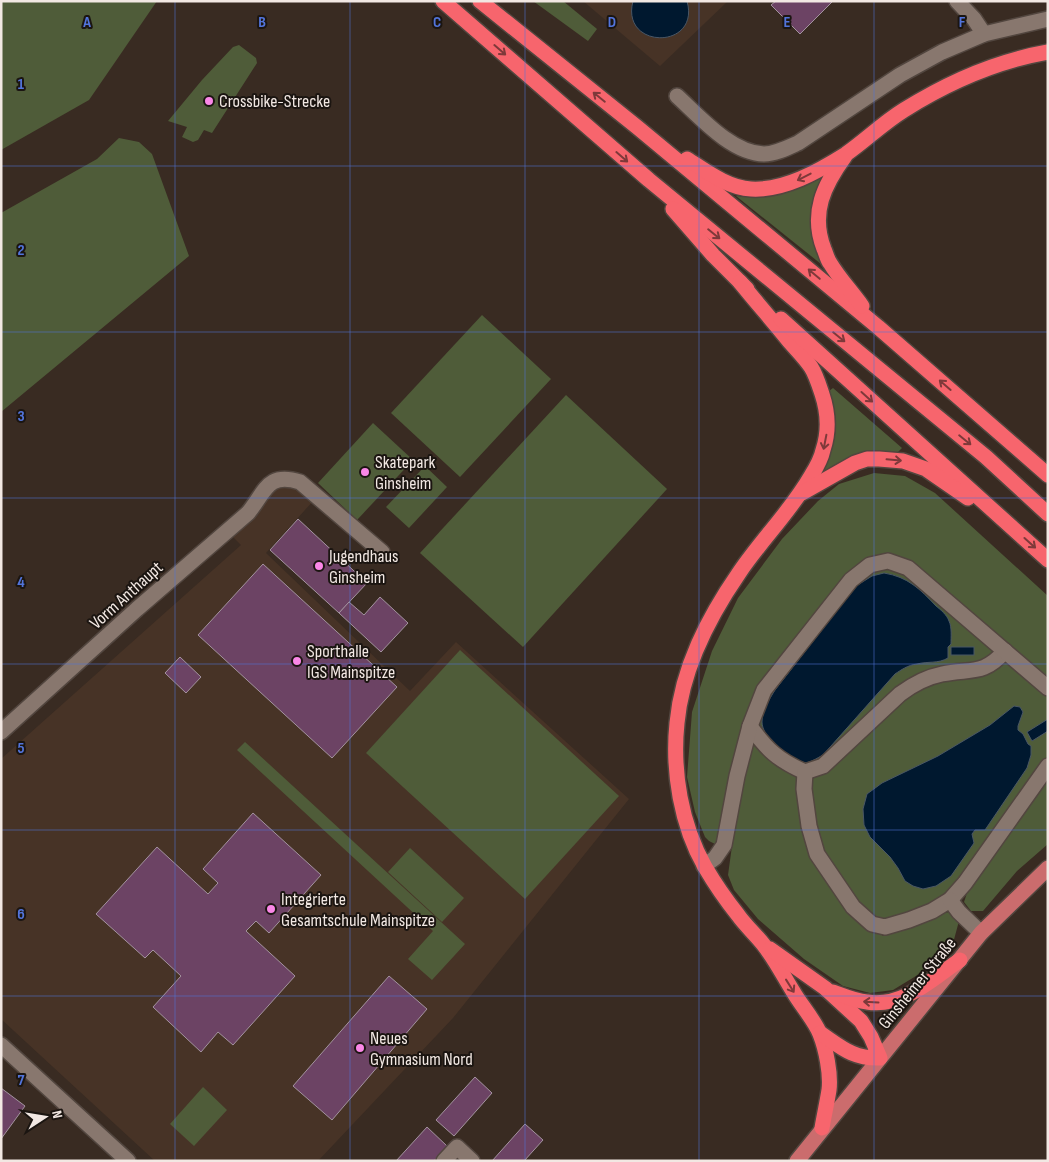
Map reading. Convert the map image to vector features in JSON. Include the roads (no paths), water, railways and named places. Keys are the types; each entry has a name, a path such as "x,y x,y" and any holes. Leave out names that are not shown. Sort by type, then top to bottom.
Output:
{"highway":[{"path":"444,1 649,180 986,457 1048,514"},
{"path":"480,1 637,127 878,327 1048,475"},
{"path":"637,127 728,184 750,189 776,188 801,179 847,153 896,116 932,93 963,78 997,65 1048,52"},
{"path":"847,153 833,173 820,202 818,220 820,238 829,262 878,327"},
{"path":"649,180 713,255 740,282 1048,560"},
{"path":"740,282 811,367 824,401 827,417 827,436 823,453 801,494 758,546 739,573 719,604 689,665 677,722 675,752 677,782 683,810 704,866 738,916 764,945 820,1033 827,1063 829,1088 822,1128"},
{"path":"801,494 855,463 867,459 903,461 926,470 1012,527"},
{"path":"764,945 825,988 861,1021 871,1037 880,1058 868,1058 850,1053 820,1033"},
{"path":"825,988 848,998 868,1003 890,1002 910,995 960,960"}],"main road":[{"name":"Ginsheimer Straße","path":"797,1161 981,933 1048,868"}],"street":[{"path":"957,1 974,19 984,34"},
{"path":"677,96 732,144 746,150 764,154 781,151 798,143 900,75 942,52 984,34 1048,19"},
{"name":"Vorm Anthaupt","path":"1,732 130,615 248,513 271,482 279,479 289,479 300,482 382,552"},
{"path":"704,866 716,858 724,845 737,776 750,726 764,690 851,580 870,564 888,561 908,568 1048,688"},
{"path":"750,726 761,743 778,758 805,772 823,766 912,685 941,674 982,669 996,661 1005,650"},
{"path":"805,772 804,789 809,826 817,854 853,907 872,924 885,927 909,920 950,900 965,883 1048,766"},
{"path":"950,900 959,912 981,933"},
{"path":"2,1048 128,1161"},
{"path":"444,1161 457,1147 472,1161"}],"water":[{"path":"633,1 687,1 688,17 683,29 673,35 660,38 648,35 638,29 632,17"},
{"path":"884,573 900,577 913,585 945,615 951,629 951,644 948,647 948,658 911,665 895,674 823,755 807,763 795,761 776,747 766,734 762,722 766,705 775,690 856,586 872,576"},
{"path":"951,647 974,647 974,655 951,655"},
{"path":"1014,706 1020,707 1023,712 1018,730 1031,746 1031,755 1027,768 985,830 975,830 972,834 974,843 951,876 936,886 923,889 913,886 905,881 890,857 870,837 864,825 863,809 867,794 882,783 938,756 990,725"},
{"path":"1048,719 1048,731 1032,741 1027,732"}],"place":[{"name":"Crossbike-Strecke","path":"209,101"},
{"name":"Skatepark Ginsheim","path":"365,472"},
{"name":"Jugendhaus Ginsheim","path":"319,566"},
{"name":"Sporthalle IGS Mainspitze","path":"297,661"},
{"name":"Integrierte Gesamtschule Mainspitze","path":"271,909"},
{"name":"Neues Gymnasium Nord","path":"360,1048"}]}
